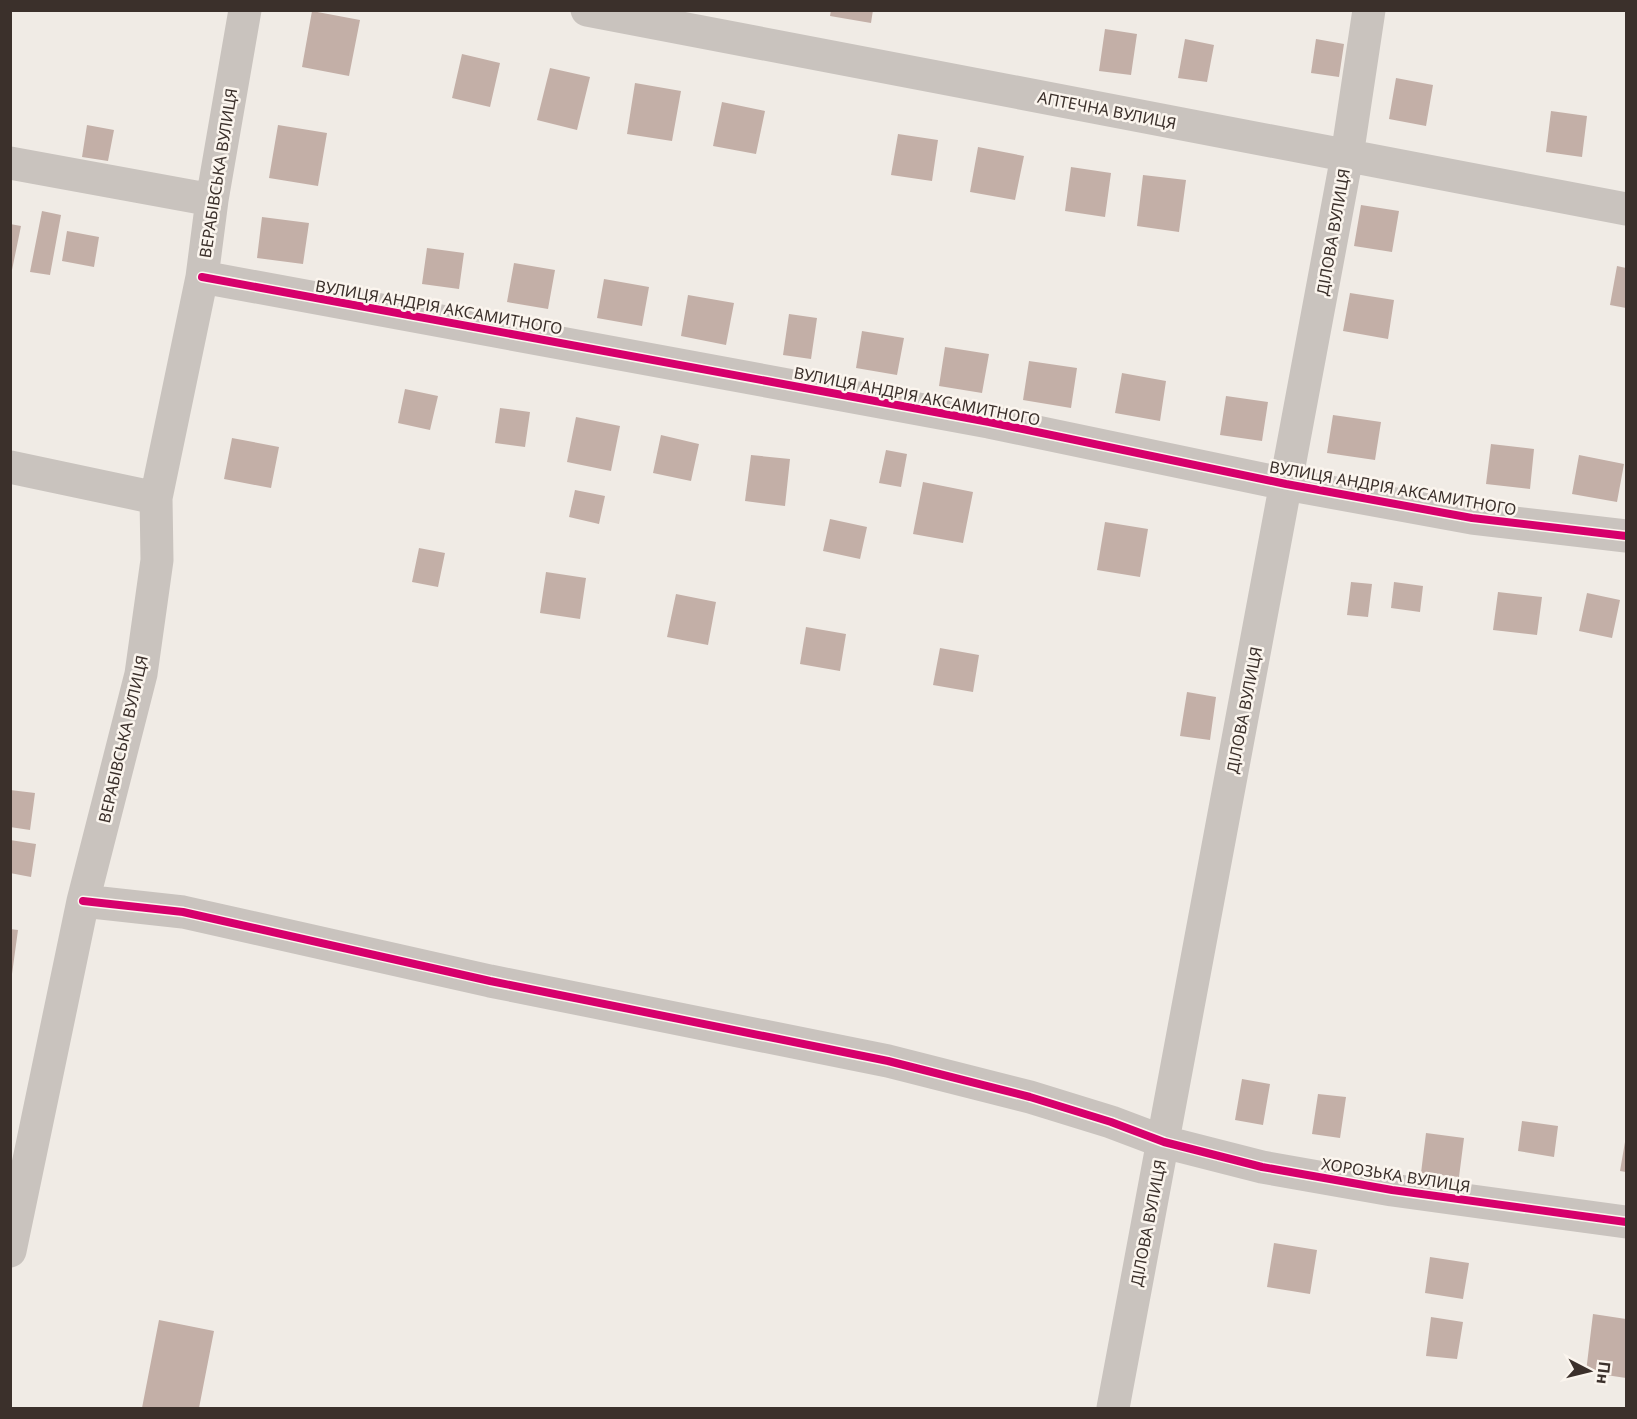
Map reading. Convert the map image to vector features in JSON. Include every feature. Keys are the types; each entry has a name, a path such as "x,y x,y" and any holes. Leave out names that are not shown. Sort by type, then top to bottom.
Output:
{"street":[{"name":"ВЕРАБІВСЬКА ВУЛИЦЯ","path":"10,1251 83,901 141,674 157,560 156,498 202,277 212,200 245,10"},
{"name":"АПТЕЧНА ВУЛИЦЯ","path":"587,10 1626,209"},
{"name":"ДІЛОВА ВУЛИЦЯ","path":"1113,1408 1347,156 1369,10"},
{"path":"10,163 212,200"},
{"name":"ВУЛИЦЯ АНДРІЯ АКСАМИТНОГО","path":"202,277 989,422 1286,484 1472,518 1626,536"},
{"path":"10,466 156,498"},
{"name":"ХОРОЗЬКА ВУЛИЦЯ","path":"83,901 183,912 490,981 888,1061 1030,1097 1111,1122 1164,1142 1262,1167 1370,1186 1626,1222"}],"building":[{"path":"831,10 873,10 871,23 830,16"},
{"path":"312,11 360,20 349,76 302,67"},
{"path":"1105,29 1137,34 1131,75 1099,71"},
{"path":"1185,39 1214,45 1207,82 1178,78"},
{"path":"1316,39 1344,44 1339,77 1311,73"},
{"path":"462,54 500,63 490,107 452,98"},
{"path":"550,68 590,77 577,130 537,120"},
{"path":"1396,78 1433,85 1426,126 1389,119"},
{"path":"635,83 681,91 672,141 627,134"},
{"path":"722,102 765,111 756,154 713,146"},
{"path":"1551,111 1587,116 1582,157 1546,152"},
{"path":"87,125 114,130 108,161 82,157"},
{"path":"278,125 327,133 318,186 269,178"},
{"path":"898,134 938,140 932,181 891,175"},
{"path":"978,147 1024,156 1015,200 970,192"},
{"path":"1071,167 1111,173 1105,217 1065,211"},
{"path":"1143,175 1186,180 1179,232 1137,226"},
{"path":"1361,205 1399,211 1392,252 1354,246"},
{"path":"42,211 61,215 50,275 30,272"},
{"path":"262,217 309,223 303,264 257,258"},
{"path":"10,224 21,226 12,270 10,270"},
{"path":"67,231 99,237 94,267 62,261"},
{"path":"427,248 464,253 459,289 422,284"},
{"path":"514,263 555,270 548,309 507,302"},
{"path":"1617,266 1626,268 1626,308 1610,305"},
{"path":"604,279 649,287 642,326 597,318"},
{"path":"1350,293 1394,300 1388,339 1343,331"},
{"path":"688,295 734,303 726,345 681,336"},
{"path":"789,314 817,318 811,359 783,355"},
{"path":"862,331 904,338 897,375 856,368"},
{"path":"945,347 989,354 982,393 939,386"},
{"path":"1029,361 1077,368 1071,408 1023,400"},
{"path":"1122,373 1166,381 1160,421 1115,413"},
{"path":"405,389 438,396 430,430 398,423"},
{"path":"1226,396 1268,402 1262,441 1220,435"},
{"path":"500,408 530,412 525,447 495,443"},
{"path":"1333,415 1381,422 1375,460 1327,453"},
{"path":"576,417 620,426 611,471 567,462"},
{"path":"661,435 699,444 691,481 653,473"},
{"path":"232,438 279,447 271,488 224,479"},
{"path":"1491,444 1534,449 1530,489 1486,484"},
{"path":"886,450 907,454 901,487 879,483"},
{"path":"751,455 790,459 785,506 745,501"},
{"path":"1579,455 1624,464 1617,502 1572,494"},
{"path":"923,482 973,492 963,543 913,534"},
{"path":"575,490 605,496 599,524 569,517"},
{"path":"830,519 867,527 860,559 823,551"},
{"path":"1105,522 1148,529 1140,577 1097,570"},
{"path":"419,548 445,553 438,587 412,582"},
{"path":"546,572 586,578 580,619 540,613"},
{"path":"1351,582 1372,584 1368,617 1347,615"},
{"path":"1394,582 1423,586 1420,612 1391,608"},
{"path":"1498,592 1542,597 1537,635 1493,630"},
{"path":"1587,593 1620,600 1612,638 1579,631"},
{"path":"676,594 716,602 708,645 667,637"},
{"path":"806,627 846,634 840,671 800,664"},
{"path":"940,648 979,655 973,692 933,685"},
{"path":"1187,692 1216,697 1210,740 1180,736"},
{"path":"10,790 35,793 30,830 10,827"},
{"path":"10,840 36,844 31,877 10,873"},
{"path":"10,929 18,930 12,974 10,974"},
{"path":"1242,1079 1270,1084 1263,1125 1235,1120"},
{"path":"1318,1094 1346,1097 1340,1138 1312,1134"},
{"path":"1522,1121 1558,1126 1554,1157 1518,1151"},
{"path":"1426,1133 1464,1138 1459,1177 1421,1173"},
{"path":"1626,1142 1626,1172 1620,1171"},
{"path":"1274,1243 1317,1250 1310,1294 1267,1287"},
{"path":"1430,1257 1469,1263 1463,1299 1425,1293"},
{"path":"1593,1314 1626,1319 1626,1378 1586,1372"},
{"path":"1431,1317 1463,1322 1457,1359 1426,1356"},
{"path":"159,1320 214,1331 199,1408 142,1408"}],"cycle path":[{"path":"202,277 989,422 1286,484 1472,518 1626,536"},
{"path":"83,901 183,912 490,981 888,1061 1030,1097 1111,1122 1164,1142 1262,1167 1392,1190 1626,1222"}]}
